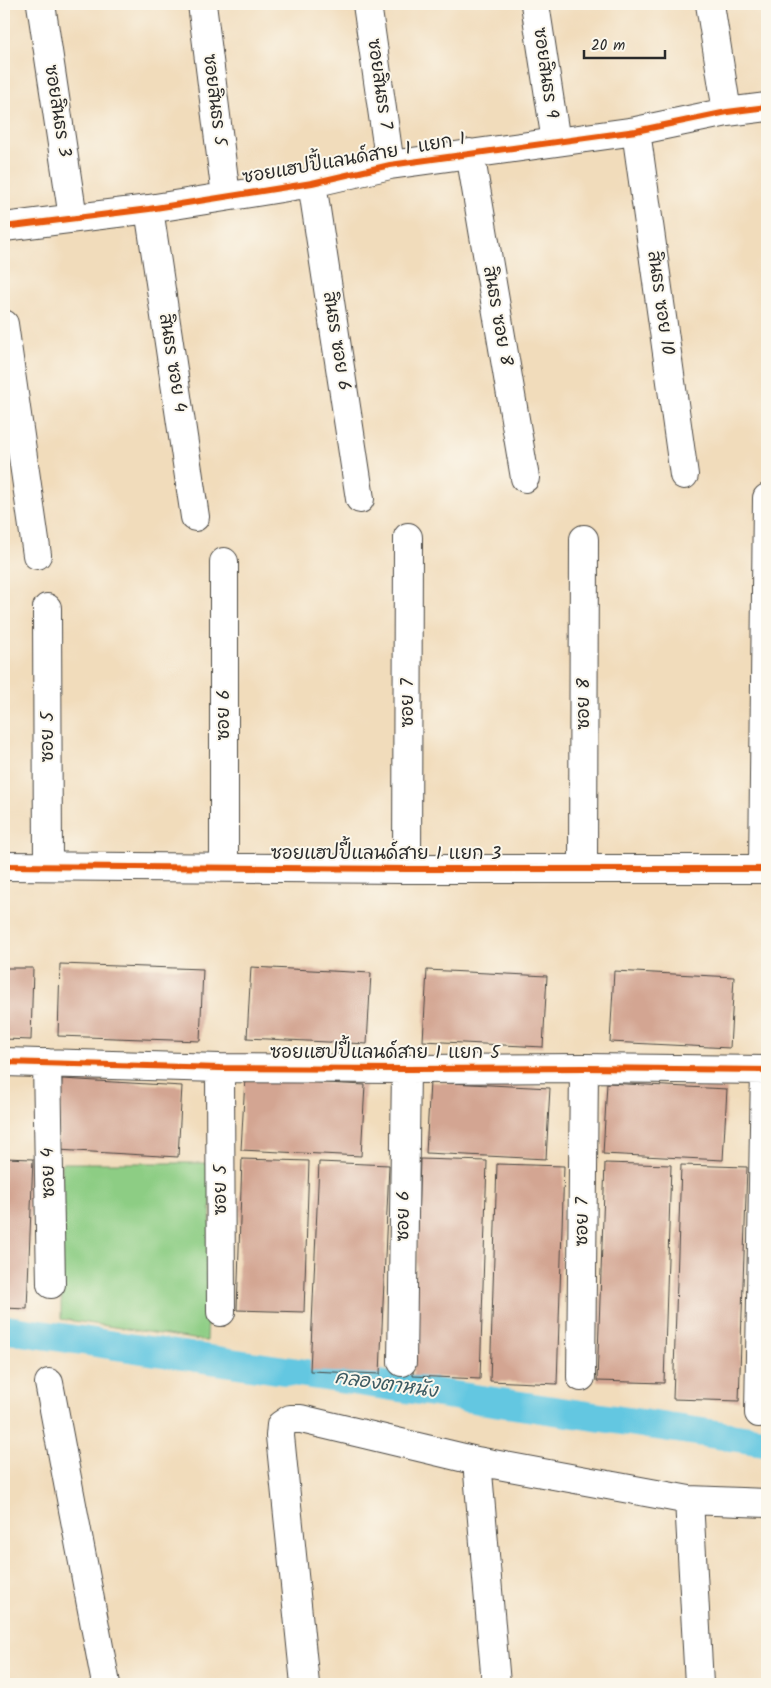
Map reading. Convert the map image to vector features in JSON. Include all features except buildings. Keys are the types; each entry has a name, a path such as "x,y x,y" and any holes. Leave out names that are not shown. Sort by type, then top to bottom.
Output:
{"street":[{"name":"ซอยสินธร 3","path":"41,4 73,218"},
{"name":"ซอยสินธร 5","path":"202,4 226,196"},
{"name":"ซอยสินธร 7","path":"368,4 390,165"},
{"name":"ซอยสินธร 9","path":"535,4 556,142"},
{"path":"710,4 727,112"},
{"name":"ซอยแฮปปี้แลนด์สาย 1 แยก 1","path":"4,227 149,209 312,183 390,165 636,131 727,112 767,107"},
{"name":"สินธร ซอย 10","path":"636,131 684,474"},
{"name":"สินธร ซอย 8","path":"470,153 525,478"},
{"name":"สินธร ซอย 6","path":"312,183 360,499"},
{"name":"สินธร ซอย 4","path":"149,209 195,517"},
{"path":"4,324 37,555"},
{"path":"765,869 767,498"},
{"name":"ซอย 7","path":"407,869 408,537"},
{"name":"ซอย 8","path":"583,869 584,539"},
{"name":"ซอย 6","path":"224,562 224,867"},
{"name":"ซอย 5","path":"47,608 48,866"},
{"name":"ซอยแฮปปี้แลนด์สาย 1 แยก 3","path":"4,866 765,869"},
{"name":"ซอยแฮปปี้แลนด์สาย 1 แยก 5","path":"4,1062 220,1068 766,1070"},
{"name":"ซอย 4","path":"47,1063 51,1284"},
{"name":"ซอย 5","path":"220,1068 221,1312"},
{"name":"ซอย 7","path":"581,1377 584,1068"},
{"name":"ซอย 6","path":"402,1362 406,1069"},
{"path":"759,1413 766,1070"},
{"path":"50,1384 106,1684"},
{"path":"305,1684 280,1436 281,1425 290,1419 301,1419 477,1461 689,1500 767,1503"},
{"path":"477,1461 496,1684"},
{"path":"689,1500 699,1684"}],"green space":[{"path":"62,1163 212,1163 207,1341 61,1319"}],"waterway":[{"name":"คลองตาหนัง","path":"4,1329 767,1442"}],"cycle path":[{"path":"4,227 149,209 312,183 390,165 636,131 727,112 767,107"},
{"path":"4,866 767,869"},
{"path":"4,1062 220,1068 767,1070"}]}
